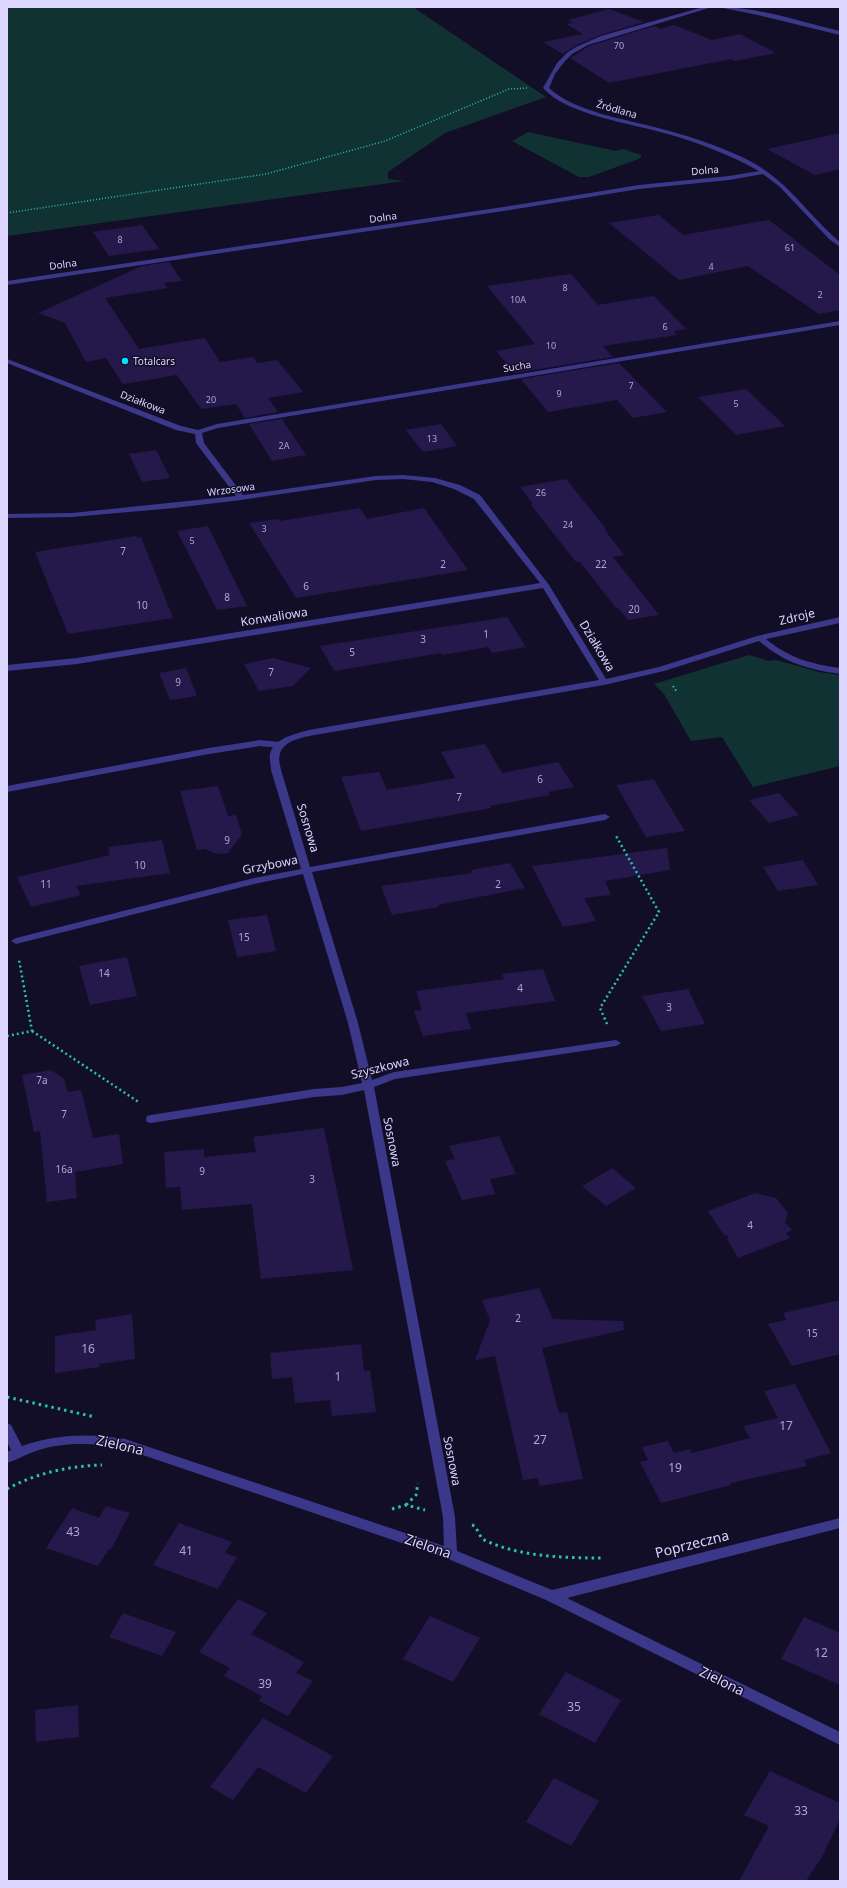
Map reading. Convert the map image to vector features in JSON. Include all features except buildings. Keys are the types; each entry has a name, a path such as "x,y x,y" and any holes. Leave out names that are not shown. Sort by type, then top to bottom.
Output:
{"street":[{"path":"546,88 548,82 564,60 569,54 579,48 610,36 709,7"},
{"path":"721,7 765,14 840,33"},
{"name":"Źródlana","path":"546,88 555,96 571,104 611,118 696,141 741,160 773,178 817,224 840,245"},
{"name":"Dolna","path":"7,283 510,208 639,187 729,178 763,172"},
{"name":"Sucha","path":"198,432 217,426 840,323"},
{"name":"Działkowa","path":"7,361 179,428 198,432"},
{"path":"198,432 200,443 241,498"},
{"name":"Wrzosowa","path":"7,516 99,513 174,506 241,498 376,478 403,477 432,480 457,487"},
{"name":"Działkowa","path":"457,487 477,497 545,584 604,682 661,669 760,638"},
{"name":"Konwaliowa","path":"7,668 77,661 545,584"},
{"name":"Zdroje","path":"760,638 840,620"},
{"path":"760,638 778,653 791,660 805,665 840,671"},
{"path":"7,789 208,751 260,743 280,745 291,738 308,733 604,682"},
{"name":"Sosnowa","path":"280,745 275,754 276,770 352,1023 368,1085 449,1517 451,1554"},
{"name":"Grzybowa","path":"16,941 254,881 348,862 605,817"},
{"name":"Szyszkowa","path":"157,1119 314,1093 342,1091 368,1085 394,1076 616,1043"},
{"name":"Zielona","path":"7,1428 13,1455 42,1443 77,1438 102,1439 125,1444 451,1554 551,1596 840,1739"},
{"name":"Poprzeczna","path":"551,1596 840,1523"}],"path":[{"path":"7,214 266,174 385,141 510,89 546,88"},
{"path":"605,817 659,912 600,1008 616,1043"},
{"path":"16,941 32,1031 157,1119"},
{"path":"7,1036 32,1031"},
{"path":"7,1489 17,1482 47,1472 112,1464 125,1444"},
{"path":"406,1505 416,1495 418,1483 417,1475"},
{"path":"473,1518 475,1526"}],"green space":[{"path":"7,7 413,7 546,97 445,133 388,172 388,179 404,181 7,236"},
{"path":"528,132 616,151 623,149 641,155 641,158 589,177 579,177 512,141"},
{"path":"749,655 769,661 776,660 819,672 840,675 840,766 753,787 722,737 691,741 664,694 654,684"}],"place":[{"name":"Totalcars","path":"125,361"}]}
